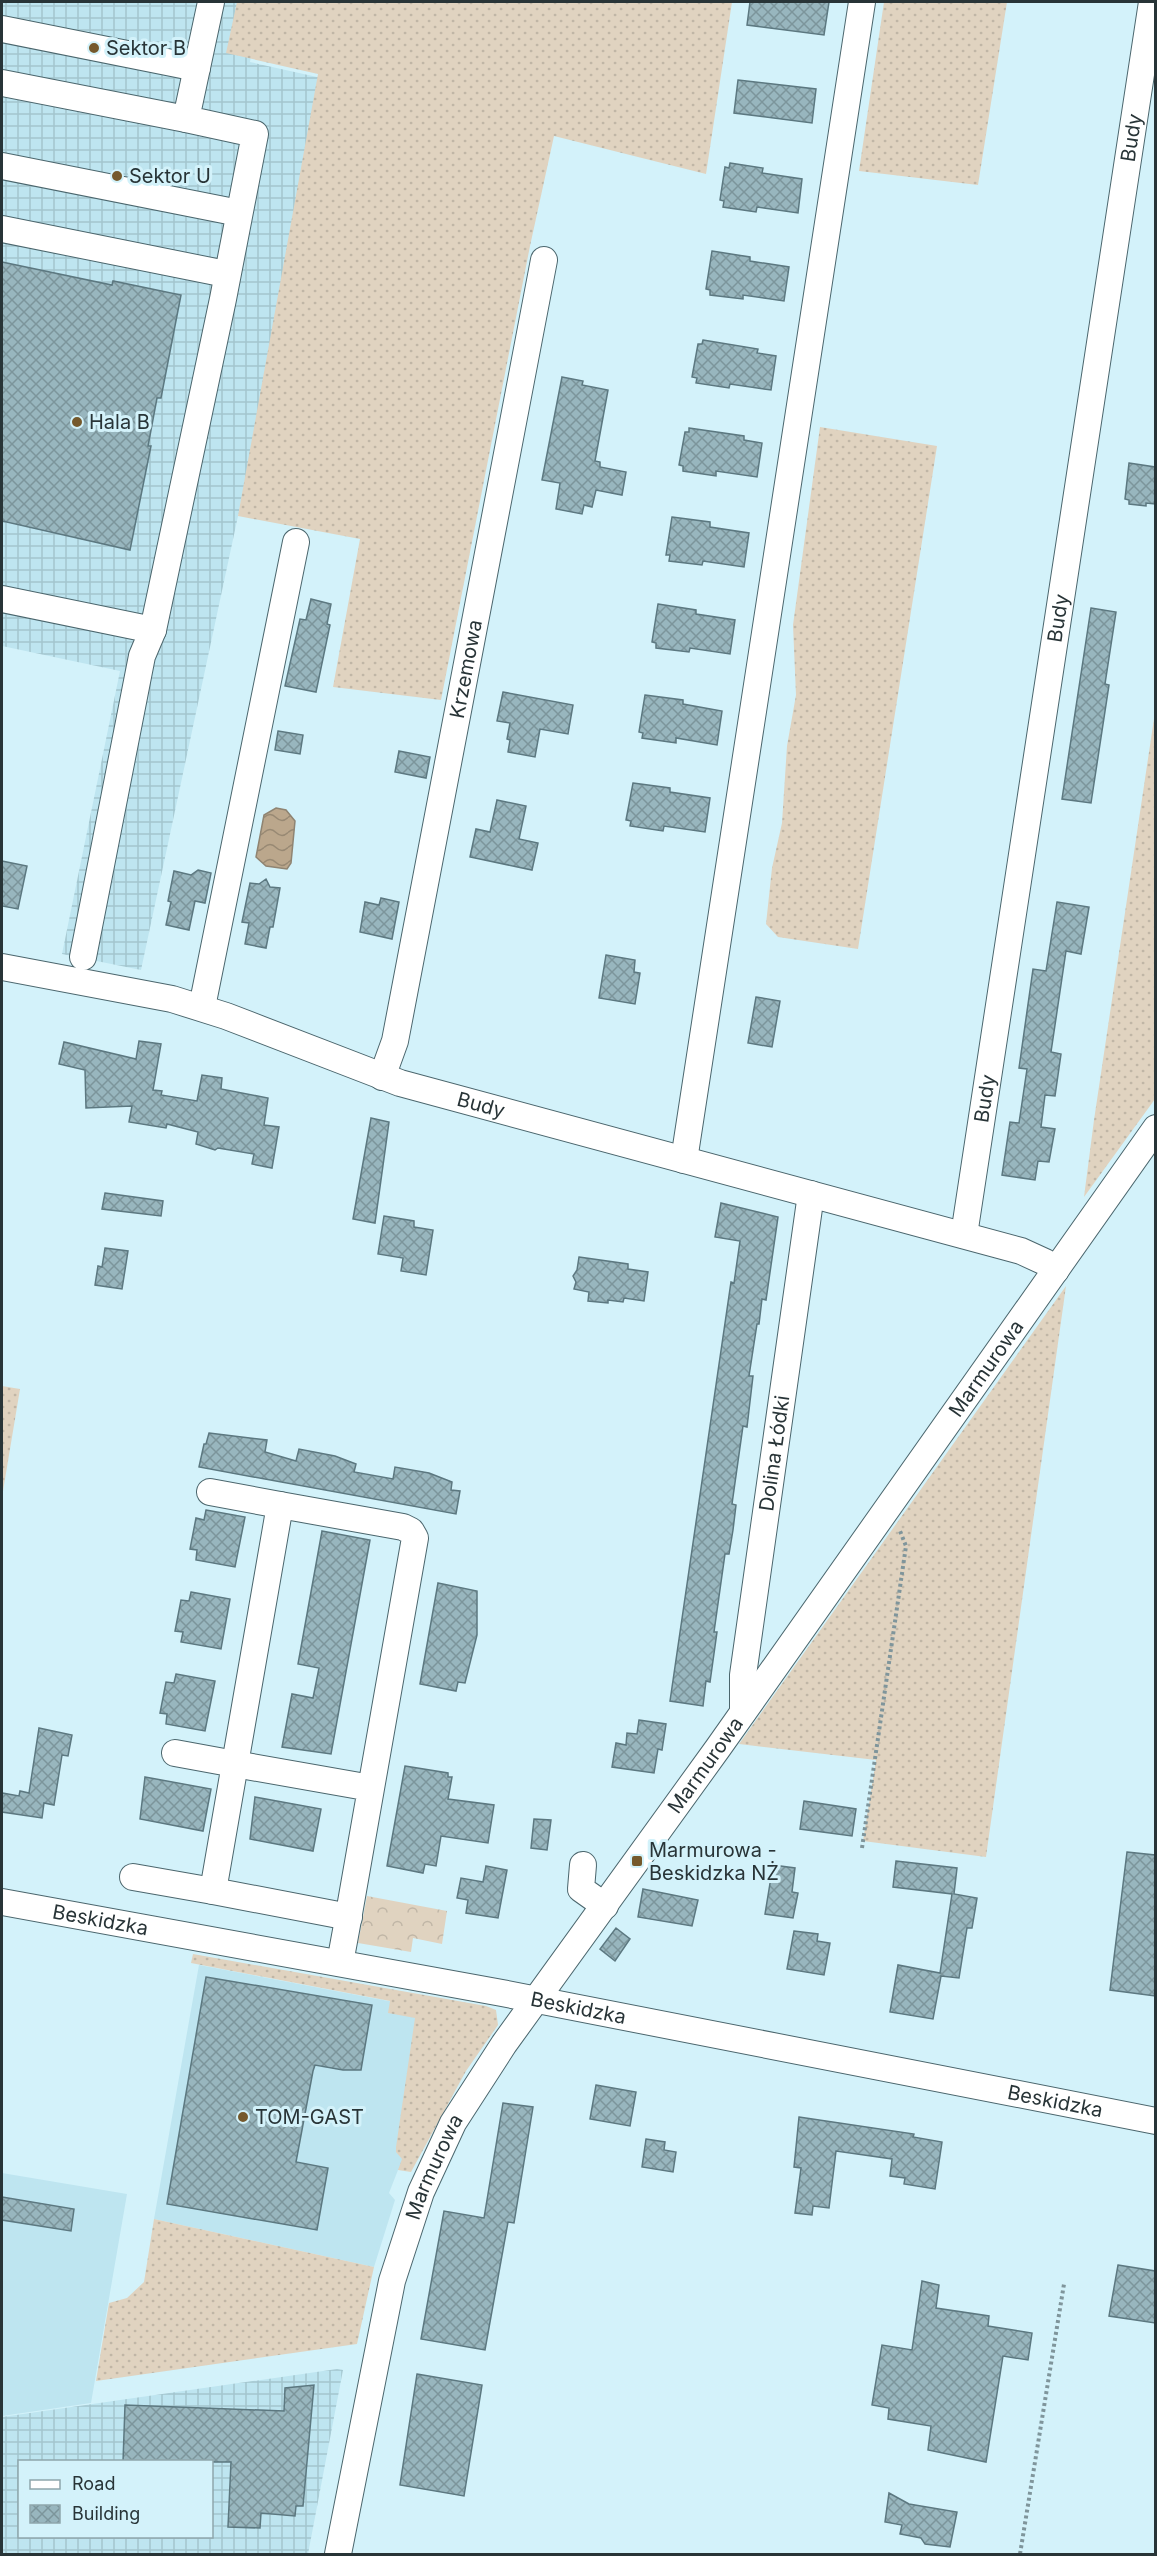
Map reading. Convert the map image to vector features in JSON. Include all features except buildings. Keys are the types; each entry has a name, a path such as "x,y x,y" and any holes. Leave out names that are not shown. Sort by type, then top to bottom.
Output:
{"street":[{"path":"186,119 211,2"},
{"path":"684,1160 862,2"},
{"name":"Budy","path":"964,1235 1152,2"},
{"path":"2,29 197,68"},
{"path":"2,83 255,134 226,274 223,299 153,630 142,656 83,957"},
{"path":"2,166 239,213"},
{"path":"2,229 226,274"},
{"name":"Krzemowa","path":"382,1077 395,1041 544,260"},
{"path":"202,1007 296,542"},
{"path":"2,599 153,630"},
{"name":"Budy","path":"2,967 132,990 202,1007 382,1077 1021,1251 1056,1270"},
{"name":"Marmurowa","path":"338,2554 384,2320 411,2220 432,2166 453,2123 483,2074 884,1514 1155,1128"},
{"name":"Dolina Łódki","path":"743,1712 743,1675 811,1194"},
{"path":"210,1492 403,1527 411,1531 415,1538 340,1964"},
{"path":"213,1891 280,1505"},
{"path":"175,1753 371,1788"},
{"path":"583,1864 581,1888 605,1906"},
{"path":"133,1877 349,1917"},
{"name":"Beskidzka","path":"2,1902 535,2001 1155,2121"}],"path":[{"path":"862,1848 906,1546 897,1522 884,1514"},
{"path":"1020,2554 1064,2284"}],"shaded area":[{"path":"2,2 260,2 250,62 326,79 238,516 141,970 62,954 120,671 2,646"},
{"path":"199,1965 478,2018 406,2170 398,2170 389,2193 395,2200 374,2267 154,2219"},
{"path":"2,2173 127,2194 91,2403 2,2416"},
{"path":"337,2369 343,2370 308,2554 2,2554 2,2417"}],"green space":[{"path":"237,2 732,2 706,174 554,136 530,246 441,700 333,687 360,539 238,516 318,74 226,53"},
{"path":"884,2 1007,2 978,185 859,171"},
{"path":"820,427 937,446 858,949 778,937 766,924 772,868 782,823 787,746 796,695 793,625"},
{"path":"1155,712 1155,1099 1084,1197 1094,1120"},
{"path":"1066,1286 986,1857 863,1841 876,1760 739,1744"},
{"path":"2,1386 20,1389 2,1497"},
{"path":"367,1896 447,1911 442,1944 413,1938 411,1952 358,1943"},
{"path":"193,1954 486,2006 496,2010 498,2025 466,2071 411,2172 398,2170 402,2159 396,2152 396,2147 415,2018 388,2013 390,2001 191,1963"},
{"path":"154,2219 374,2267 357,2344 96,2381 109,2303 127,2298 144,2282"}],"water":[{"path":"276,808 286,810 295,821 291,863 287,869 266,866 256,857 264,815"}],"place":[{"name":"Sektor B","path":"94,48"},
{"name":"Sektor U","path":"117,176"},
{"name":"Hala B","path":"77,422"},
{"name":"Marmurowa - Beskidzka NŻ","path":"637,1861"},
{"name":"TOM-GAST","path":"243,2117"}]}
